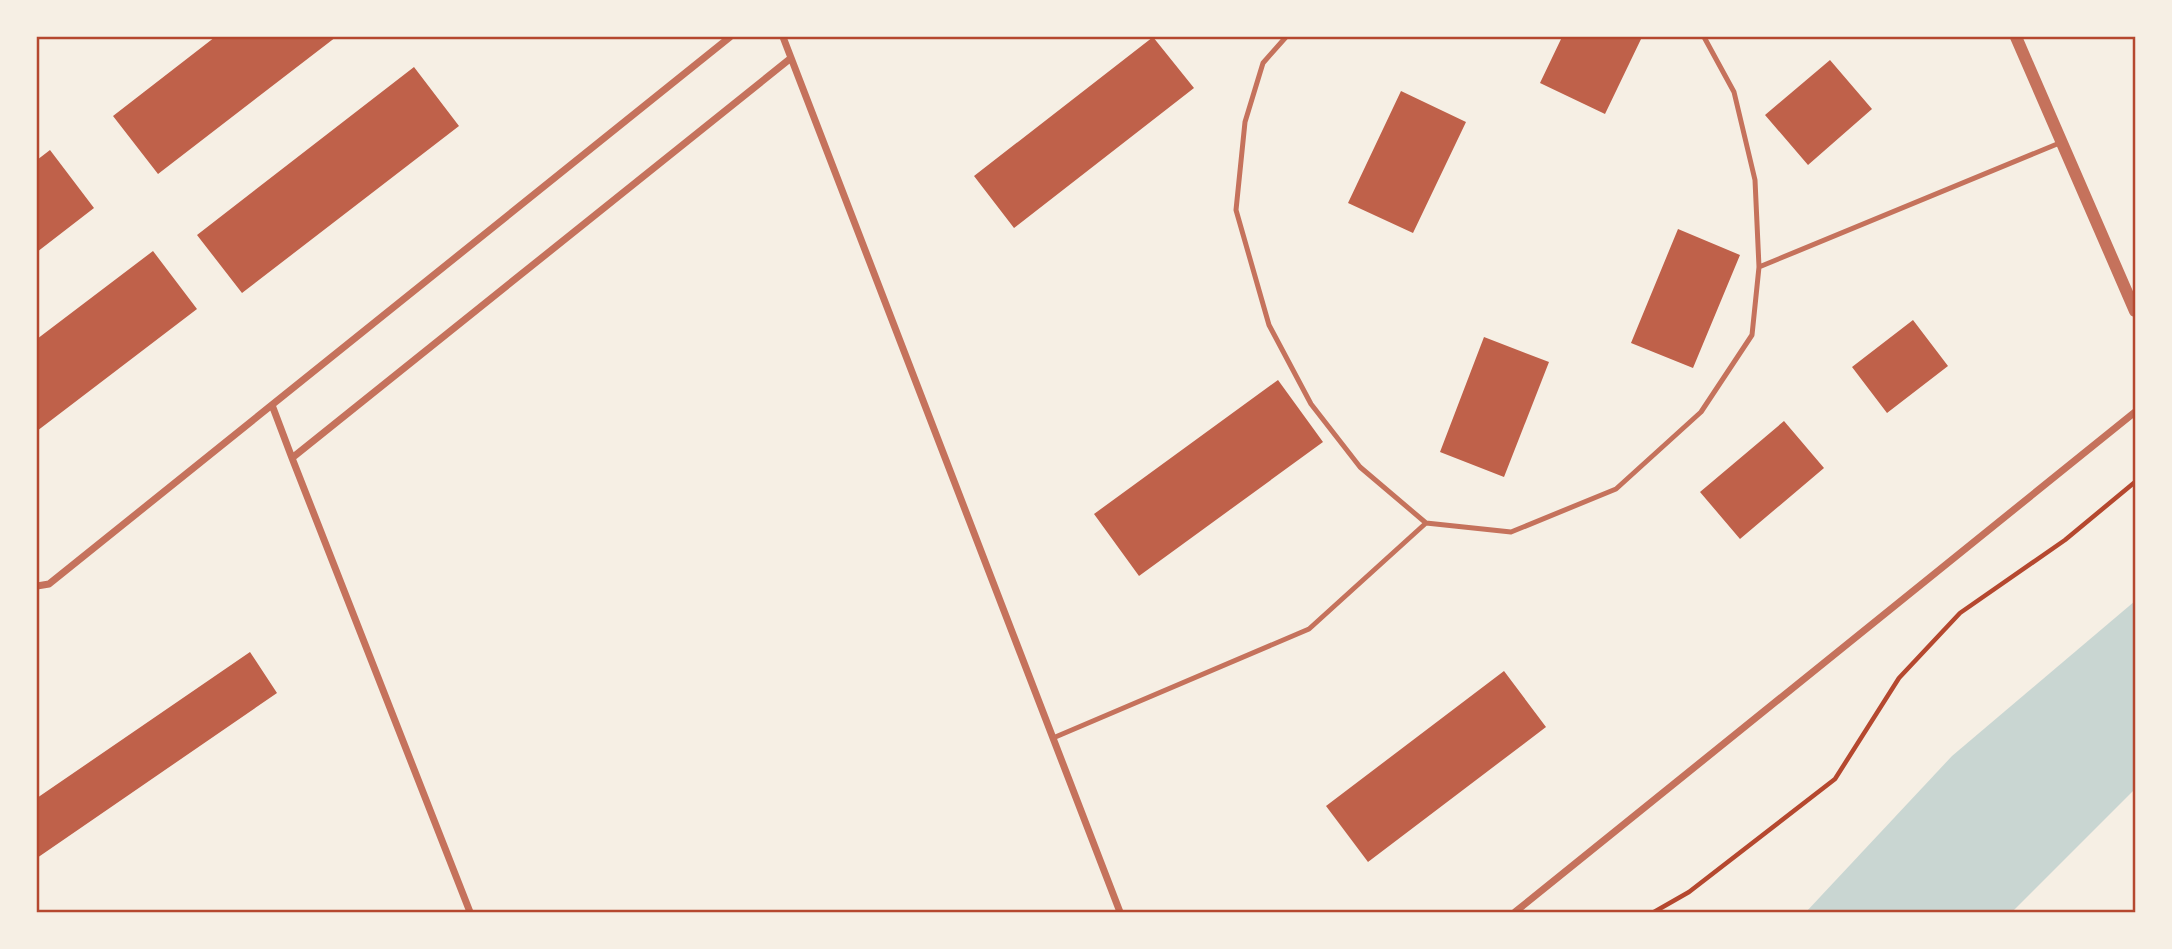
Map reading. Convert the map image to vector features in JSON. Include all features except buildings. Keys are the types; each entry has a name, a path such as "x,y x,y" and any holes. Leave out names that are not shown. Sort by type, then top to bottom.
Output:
{"street":[{"path":"37,586 50,583 730,37"},
{"path":"783,37 1120,912"},
{"path":"2016,37 2135,311"},
{"path":"292,458 791,58"},
{"path":"272,405 470,912"},
{"path":"1515,912 2135,412"}],"lane":[{"path":"1286,37 1263,63 1245,122 1236,210 1269,325 1311,404 1360,467 1426,523 1511,532 1616,489 1701,412 1752,335 1759,267 1755,180 1734,92 1704,37"},
{"path":"1759,267 2062,142"},
{"path":"1053,738 1309,629 1426,523"}],"path":[{"path":"1654,912 1699,885 1835,779 1899,678 1960,613 2064,540 2135,482"}],"shaded area":[{"path":"2135,601 2135,789 2012,912 1806,912 1952,756"}]}
